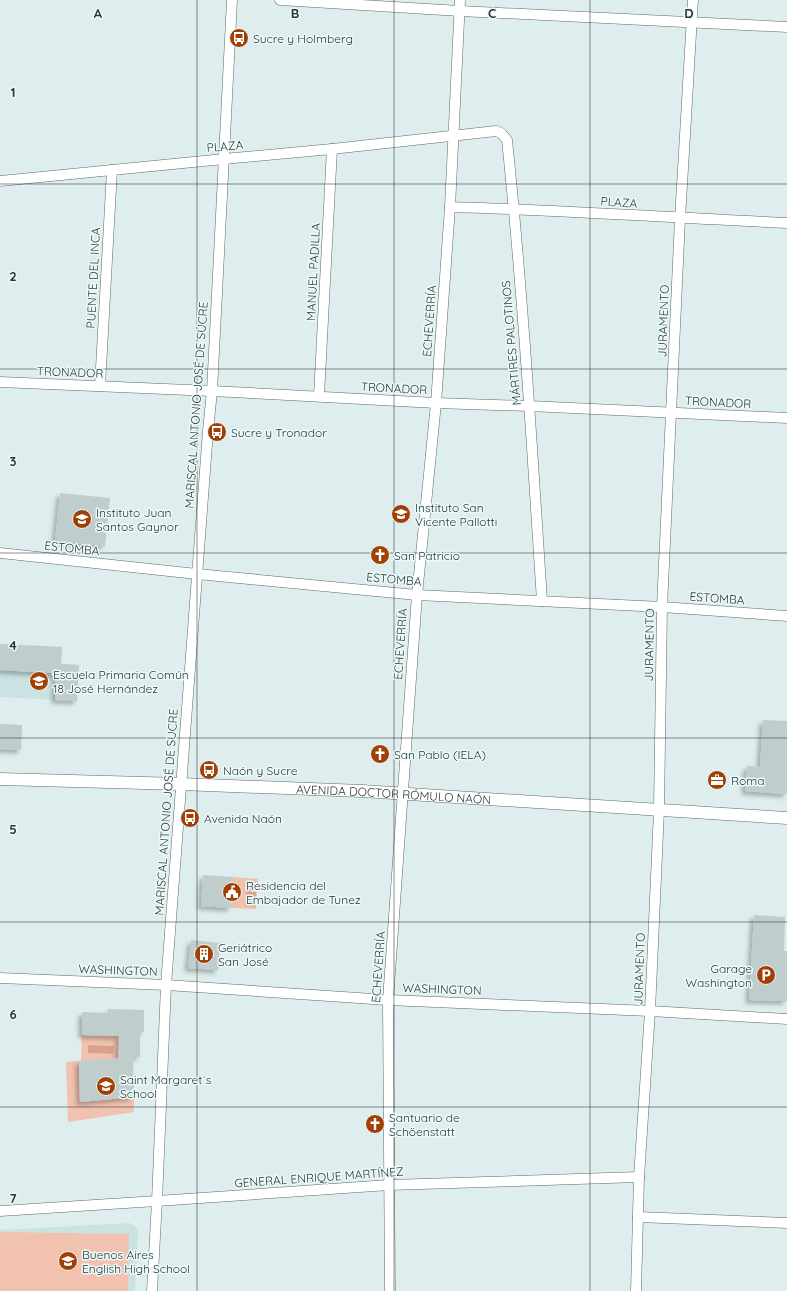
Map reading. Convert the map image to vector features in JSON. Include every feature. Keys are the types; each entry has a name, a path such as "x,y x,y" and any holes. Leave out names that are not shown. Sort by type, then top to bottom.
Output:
{"street":[{"name":"MARISCAL ANTONIO JOSÉ DE SUCRE","path":"152,1291 166,985 212,391 232,0"},
{"path":"280,0 460,11 787,27"},
{"name":"ECHEVERRÍA","path":"390,1291 388,1000 417,595 436,403 450,207 460,0"},
{"name":"JURAMENTO","path":"636,1291 639,1177 650,1011 659,810 662,608 680,219 694,0"},
{"name":"MÁRTIRES PALOTINOS","path":"453,137 496,131 501,133 506,140 514,208 530,406 542,601"},
{"name":"PLAZA","path":"0,181 453,137"},
{"name":"MANUEL PADILLA","path":"319,396 332,149"},
{"name":"PUENTE DEL INCA","path":"100,386 112,170"},
{"name":"PLAZA","path":"450,207 514,208 680,219 787,223"},
{"name":"TRONADOR","path":"0,382 787,418"},
{"name":"ESTOMBA","path":"0,553 417,595 787,616"},
{"name":"AVENIDA DOCTOR RÓMULO NAÓN","path":"0,779 181,784 403,793 787,818"},
{"name":"WASHINGTON","path":"0,978 166,985 388,1000 650,1011 787,1019"},
{"name":"GENERAL ENRIQUE MARTÍNEZ","path":"0,1211 389,1185 639,1177"},
{"path":"638,1217 787,1222"}],"shaded area":[{"name":"Escuela Primaria Común 18 José Hernández","path":"0,644 62,647 61,664 79,665 77,701 0,697"},
{"path":"233,877 258,879 256,909 231,908"},
{"path":"247,889 250,889 250,892 256,892 255,907 245,906"},
{"path":"82,1035 119,1036 121,1058 81,1061","holes":["88,1045 113,1046 113,1054 89,1053"]},
{"path":"88,1045 114,1046 113,1054 88,1053"},
{"path":"79,1061 80,1102 134,1097 134,1112 68,1122 66,1062"},
{"name":"Buenos Aires English High School","path":"130,1223 138,1229 135,1291 0,1291 0,1230"},
{"name":"Buenos Aires English High School","path":"0,1232 129,1234 128,1291 0,1291"}],"building":[{"name":"Instituto Juan Santos Gaynor","path":"60,493 110,498 105,546 55,541"},
{"name":"Escuela Primaria Común 18 José Hernández","path":"0,644 62,647 61,664 79,665 77,701 55,700 56,675 51,675 51,673 0,670"},
{"path":"763,720 787,721 787,794 745,791 747,766 760,767"},
{"path":"0,724 22,725 21,750 0,749"},
{"path":"203,875 233,877 231,908 201,906"},
{"name":"Garage Washington","path":"754,915 785,917 784,951 787,951 787,1001 749,1000"},
{"name":"Geriátrico San José","path":"191,940 220,943 218,970 188,968"},
{"path":"108,1009 144,1010 144,1032 140,1032 140,1057 133,1057 134,1097 80,1102 79,1061 118,1058 119,1036 82,1035 82,1012 108,1013"}],"place":[{"name":"Sucre y Holmberg","path":"239,38"},
{"name":"Sucre y Tronador","path":"217,432"},
{"name":"Instituto San Vicente Pallotti","path":"401,514"},
{"name":"Instituto Juan Santos Gaynor","path":"82,519"},
{"name":"San Patricio","path":"380,555"},
{"name":"Escuela Primaria Común 18 José Hernández","path":"39,681"},
{"name":"San Pablo (IELA)","path":"380,754"},
{"name":"Naón y Sucre","path":"209,770"},
{"name":"Roma","path":"717,780"},
{"name":"Avenida Naón","path":"190,818"},
{"name":"Residencia del Embajador de Tunez","path":"232,892"},
{"name":"Geriátrico San José","path":"204,954"},
{"name":"Garage Washington","path":"766,975"},
{"name":"Saint Margaret´s School","path":"106,1086"},
{"name":"Santuario de Schöenstatt","path":"375,1124"},
{"name":"Buenos Aires English High School","path":"68,1261"}]}
